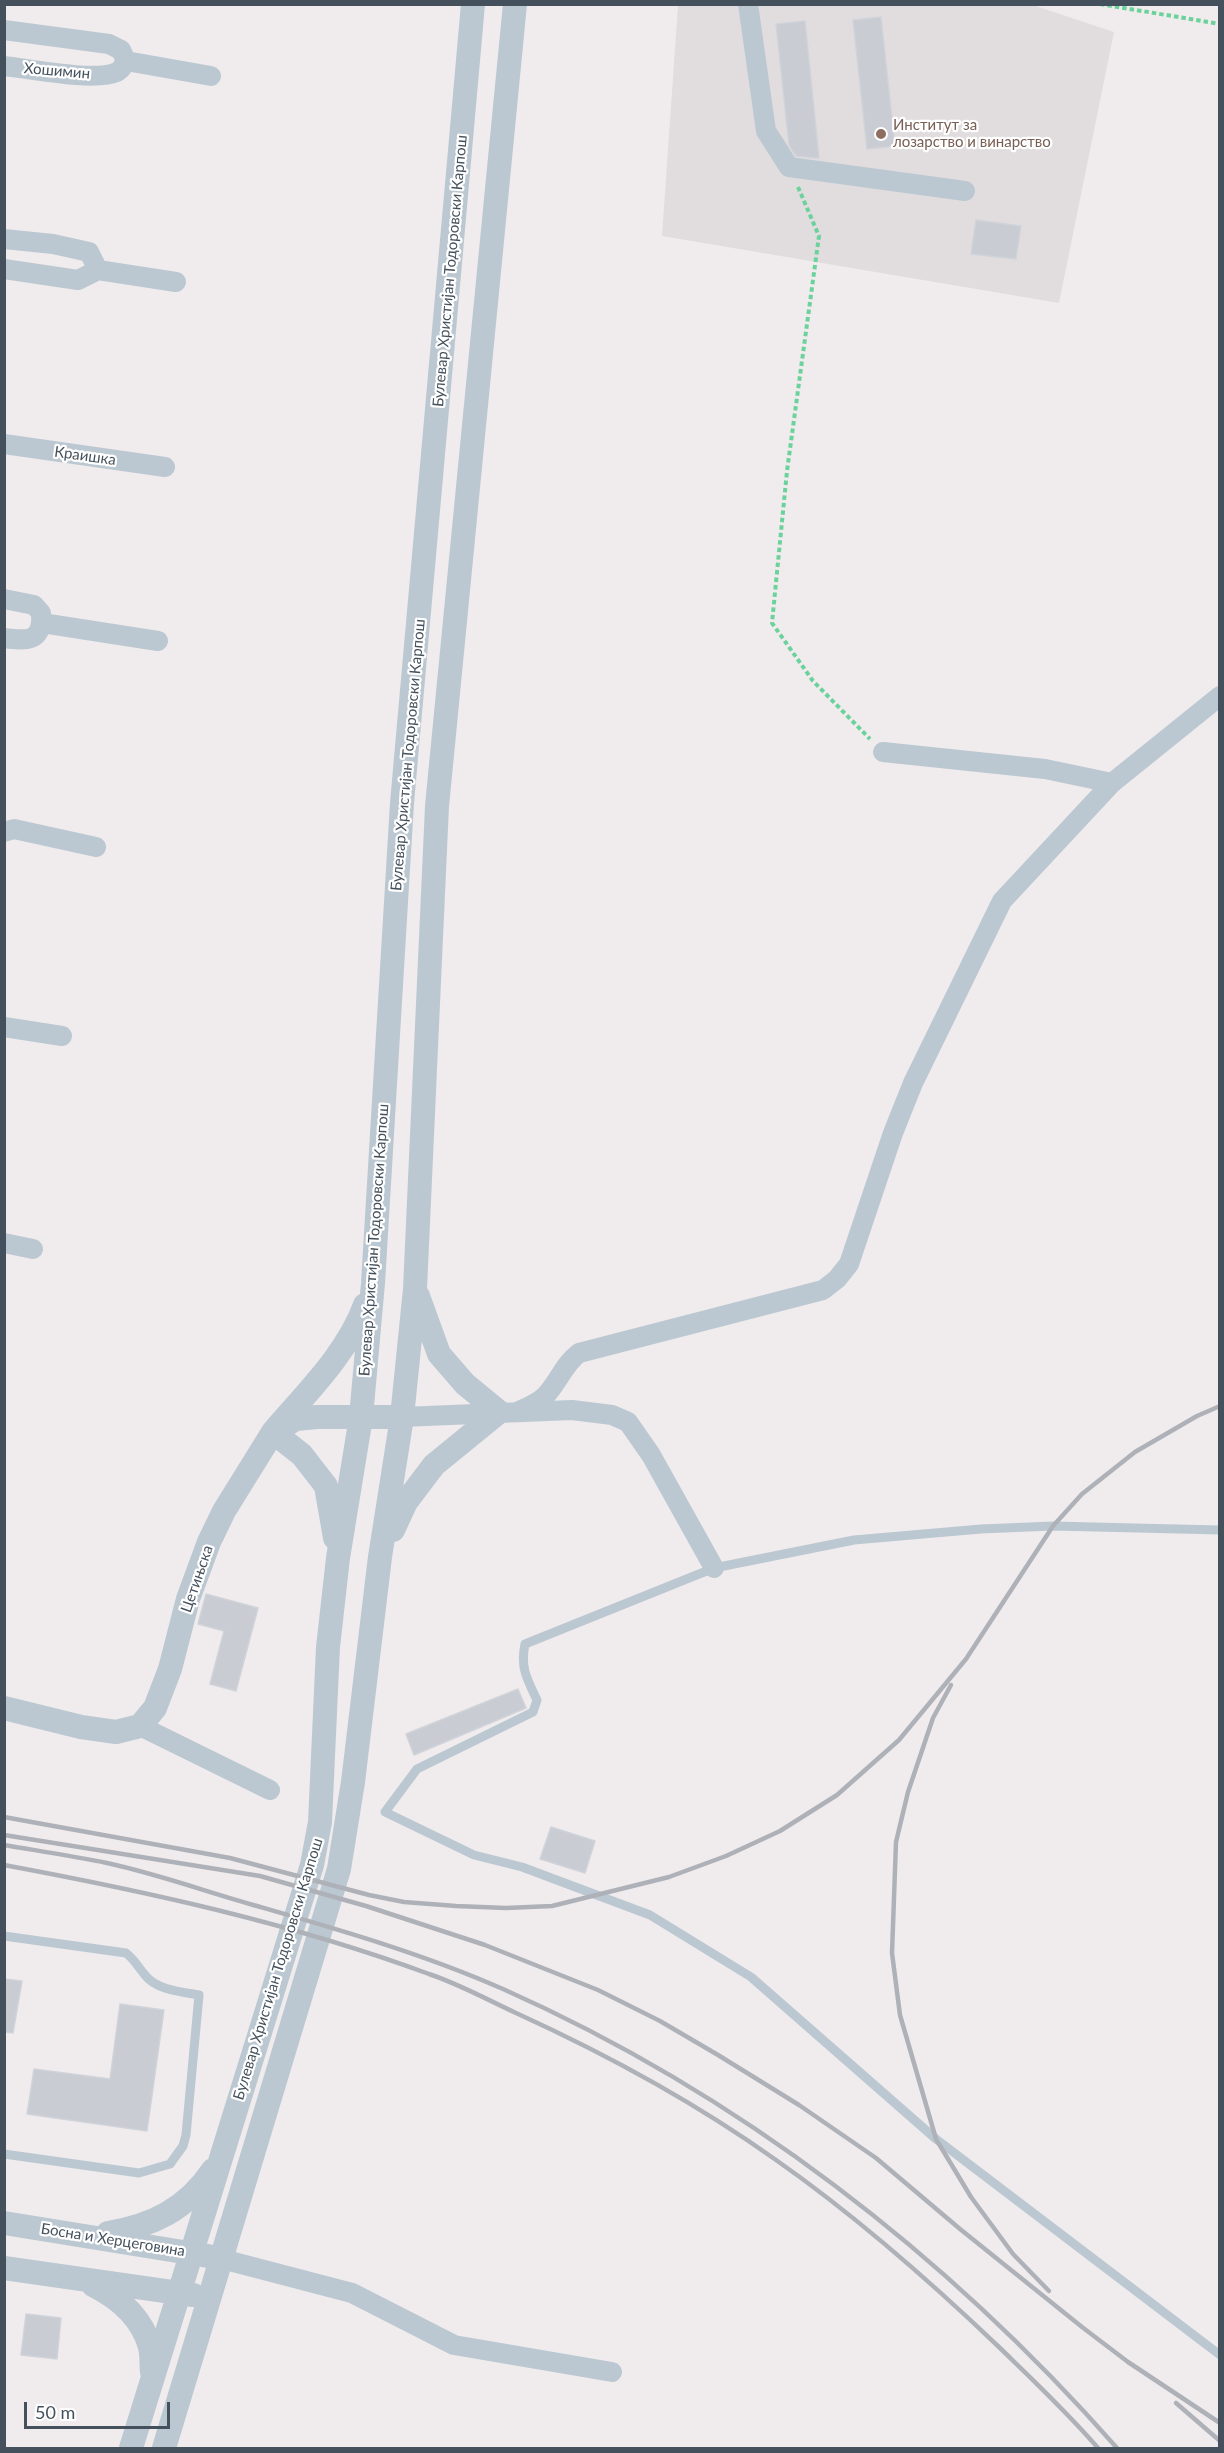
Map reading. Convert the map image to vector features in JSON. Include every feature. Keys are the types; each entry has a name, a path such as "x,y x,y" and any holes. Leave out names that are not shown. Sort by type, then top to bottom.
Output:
{"street":[{"path":"748,4 766,131 789,167 965,191"},
{"name":"Булевар Христијан Тодоровски Карпош","path":"164,2448 339,1869 353,1782 380,1557 402,1417 415,1289 437,806 517,8"},
{"name":"Булевар Христијан Тодоровски Карпош","path":"131,2448 312,1865 321,1822 328,1647 338,1558 361,1417 373,1283 402,803 470,10"},
{"path":"4,30 110,44 121,50 126,61 211,76"},
{"name":"Хошимин","path":"4,66 91,76 117,72 126,61"},
{"path":"4,239 53,244 89,252 98,270"},
{"path":"4,269 78,280 98,270 176,282"},
{"name":"Краишка","path":"4,444 165,467"},
{"path":"4,599 34,605 42,613 42,623 37,636 30,640 4,638"},
{"path":"42,623 158,641"},
{"path":"380,1557 406,1502 434,1466 509,1411 533,1405 545,1396 571,1359 579,1353 823,1290 837,1278 849,1264 893,1133 913,1083 1002,901 1112,783 1220,696"},
{"path":"883,752 1045,769 1112,783"},
{"path":"8,825 96,847"},
{"path":"4,1027 62,1036"},
{"path":"4,1243 33,1249"},
{"name":"Цетињска","path":"140,1726 155,1708 170,1669 188,1599 209,1542 224,1511 273,1432 328,1367 357,1326 373,1283"},
{"path":"415,1289 439,1354 465,1384 509,1411"},
{"path":"338,1558 326,1486 302,1455 273,1432 296,1419 572,1410 612,1415 628,1422 651,1455 714,1568"},
{"path":"4,1708 93,1729 116,1732 140,1726 270,1790"},
{"path":"78,2234 108,2233 136,2228 169,2213 184,2204 204,2184 221,2158"},
{"name":"Босна и Херцеговина","path":"4,2223 222,2259"},
{"path":"222,2259 352,2293 454,2345 612,2372"},
{"path":"4,2268 210,2297"},
{"path":"84,2280 114,2295 134,2314 150,2348 153,2380"}],"lane":[{"path":"1220,1530 1053,1526 981,1529 854,1540 714,1568 525,1644 522,1659 525,1673 537,1700 533,1712 417,1768 385,1812 474,1855 522,1867 650,1915 751,1977 936,2139 1220,2355"},
{"path":"4,1936 126,1953 136,1961 146,1977 165,1988 199,1995 186,2135 183,2146 170,2163 140,2173 4,2154"}],"path":[{"path":"1100,4 1220,24"},
{"path":"789,167 819,236 788,471 772,623 813,681 883,752"}],"shaded area":[{"name":"Институт за лозарство и винарство","path":"678,5 1033,5 1114,32 1059,303 662,236"}],"building":[{"path":"881,17 895,146 867,149 853,20"},
{"path":"805,21 819,158 796,156 789,145 776,24"},
{"path":"976,220 1021,226 1016,259 971,254"},
{"path":"206,1594 258,1608 236,1691 210,1684 224,1631 198,1624"},
{"path":"518,1689 526,1708 414,1755 406,1734"},
{"path":"551,1827 595,1841 585,1873 540,1859"},
{"path":"4,1979 22,1981 13,2033 4,2032"},
{"path":"120,2004 164,2010 147,2131 27,2114 34,2069 110,2079"},
{"path":"26,2314 61,2318 57,2359 21,2355"}],"railway":[{"path":"4,1817 230,1858 404,1902 506,1908 552,1906 669,1877 726,1856 780,1831 837,1795 899,1740 966,1659 1053,1526 1082,1494 1135,1452 1197,1416 1220,1406"},
{"path":"951,1685 933,1718 908,1792 896,1842 892,1953 900,2015 936,2139 971,2197 1013,2254 1049,2291"},
{"path":"4,1835 260,1876 366,1906 485,1945 598,1990 660,2021 718,2055 799,2105 876,2158 1082,2327 1128,2362 1220,2423"},
{"path":"4,1845 126,1867 382,1943 473,1976 590,2031 675,2078 756,2129 835,2186 910,2246 983,2310 1051,2377 1117,2448"},
{"path":"4,1865 219,1910 325,1939 462,1987 617,2062 746,2139 806,2181 864,2226 974,2323 1075,2422 1098,2448"},
{"path":"1176,2403 1220,2441"}],"place":[{"name":"Институт за лозарство и винарство","path":"881,134"}]}
